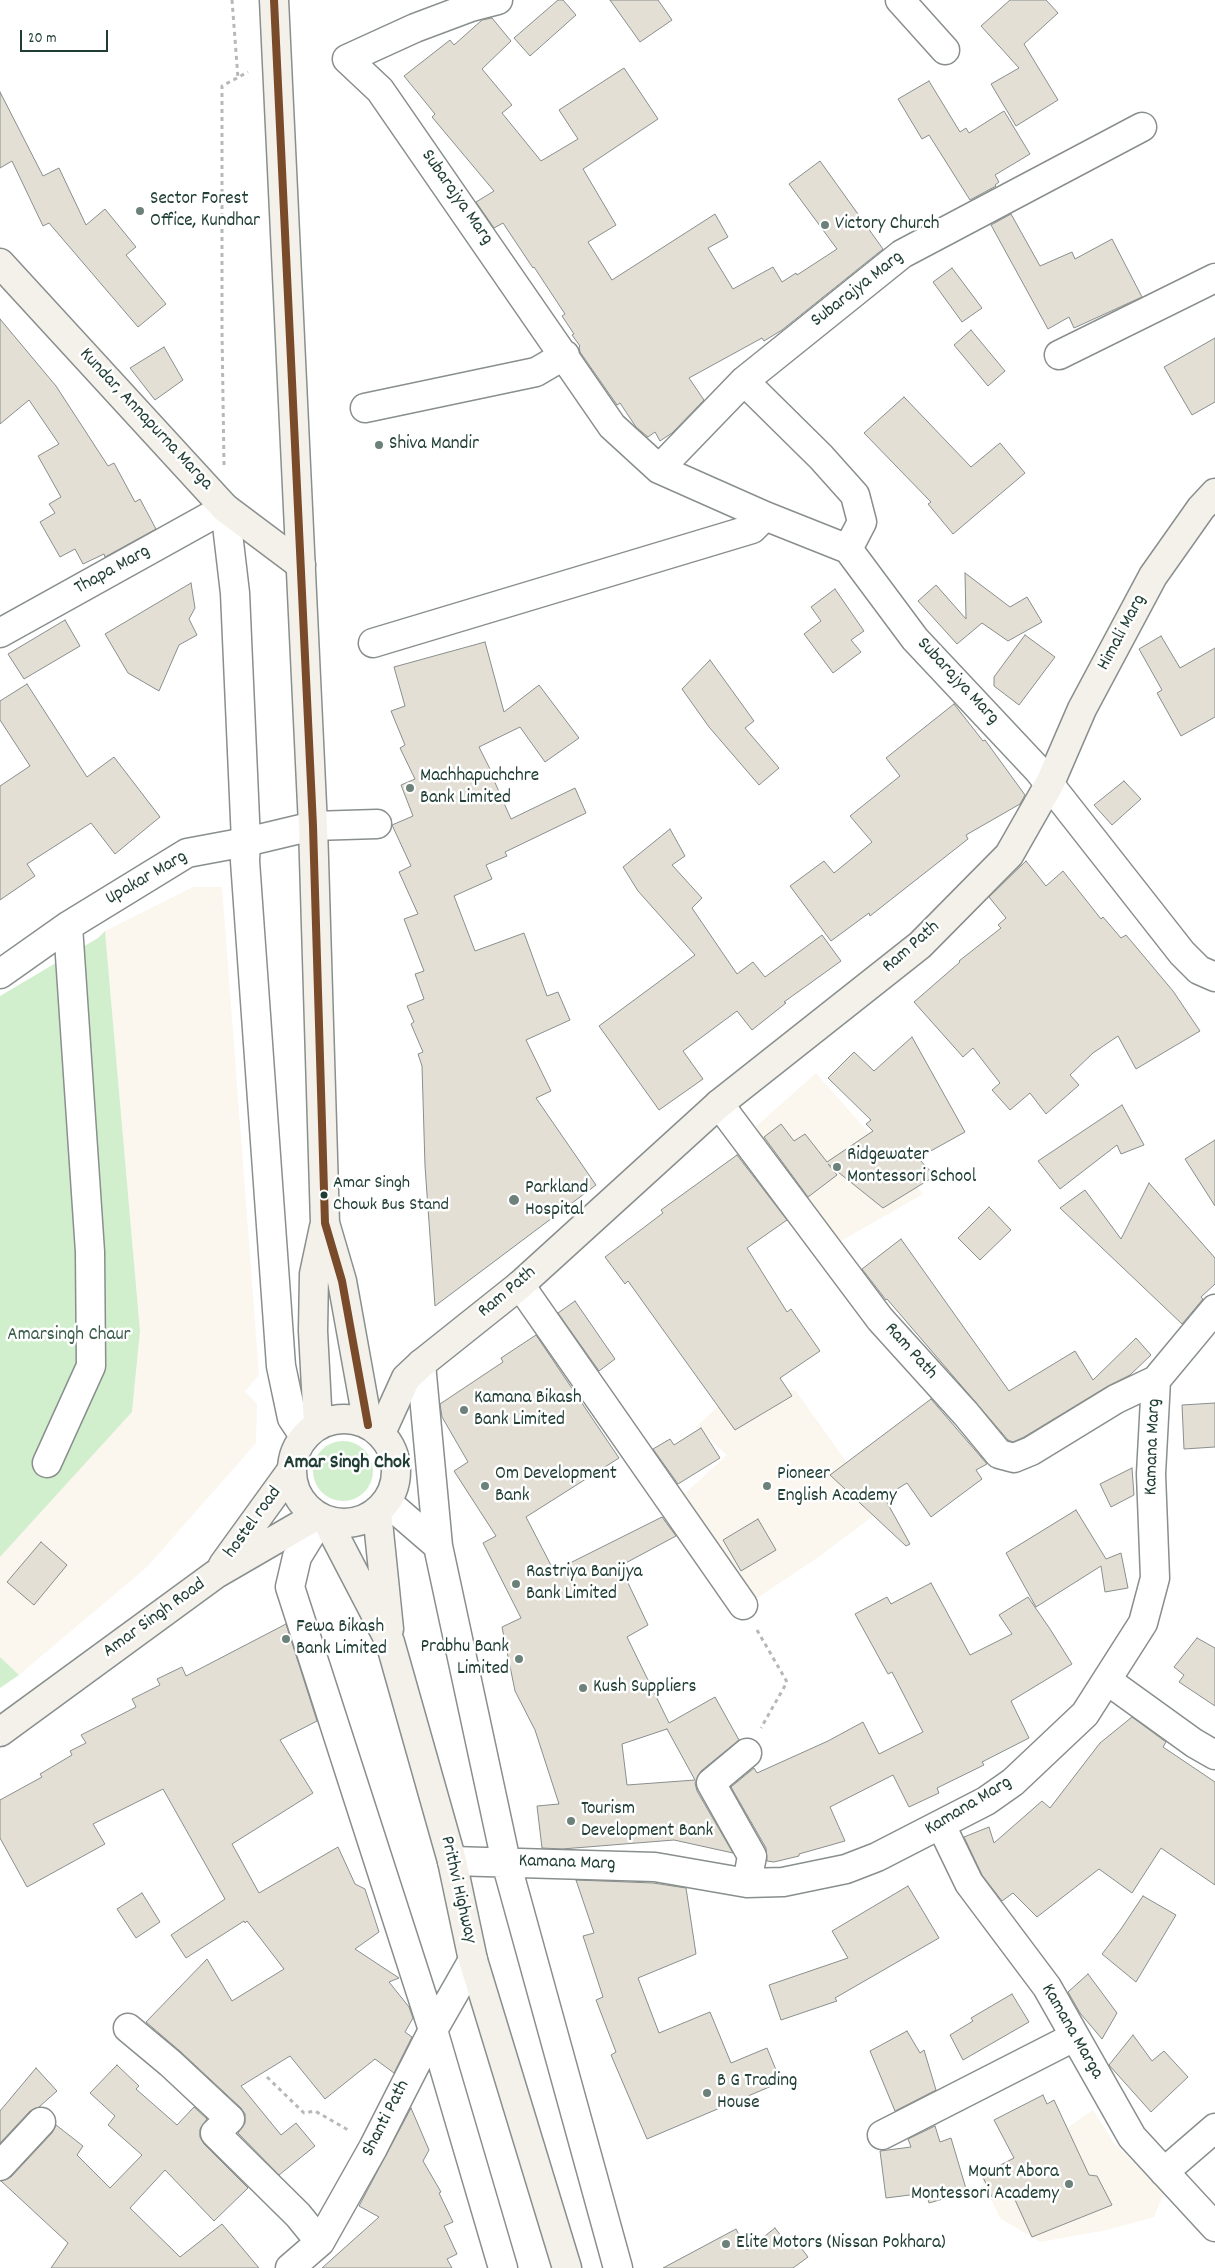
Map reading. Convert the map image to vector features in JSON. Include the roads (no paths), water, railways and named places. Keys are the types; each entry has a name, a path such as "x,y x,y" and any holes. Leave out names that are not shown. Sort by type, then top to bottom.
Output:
{"main road":[{"path":"274,0 313,826 325,1223 314,1274 311,1430"},
{"name":"Kundar, Annapurna Marga","path":"0,263 225,508 301,564"},
{"name":"Himali Marg","path":"1050,784 1082,709 1154,576 1201,508 1215,493"},
{"name":"Ram Path","path":"374,1429 406,1378 421,1364 520,1285 719,1104 920,945 1009,855 1050,784"},
{"path":"325,1223 342,1281 374,1429"},
{"path":"291,1471 293,1456 311,1430 334,1419 352,1419 374,1429 390,1446 395,1460 396,1474 393,1489 382,1507 366,1519 353,1523 321,1518"},
{"name":"Prithvi Highway","path":"291,1471 294,1488 302,1504 321,1518 390,1642 452,1861 473,1960 567,2268"},
{"name":"hostel road","path":"216,1574 291,1471"},
{"path":"382,1507 390,1642"},
{"name":"Amar Singh Road","path":"0,1732 216,1574 321,1518"}],"street":[{"name":"Subarajya Marg","path":"498,0 471,7 415,28 348,59 380,90 565,355 612,426 659,469 765,516 848,549 916,639 1050,784 1182,953 1207,973 1215,998"},
{"path":"900,0 945,50"},
{"name":"Subarajya Marg","path":"659,469 744,380 902,254 1142,127"},
{"path":"1059,355 1215,278"},
{"path":"365,408 536,372 565,355"},
{"path":"744,380 821,457 855,495 862,522 848,549"},
{"path":"225,508 235,593 246,842 245,861 282,1366 292,1418 311,1430"},
{"name":"Thapa Marg","path":"0,633 225,508"},
{"path":"373,643 752,529 765,516"},
{"name":"Upakar Marg","path":"0,974 68,926 187,852 246,842 313,826 378,824"},
{"path":"47,1463 91,1366 90,1252 68,926"},
{"name":"Ram Path","path":"719,1104 880,1319 966,1414 999,1454 1014,1458 1032,1451 1116,1399 1156,1380"},
{"path":"520,1285 743,1605"},
{"name":"Kamana Marg","path":"452,1861 655,1867 747,1883 783,1882 846,1869 877,1857 986,1801 1013,1782 1084,1714 1108,1681 1143,1623 1155,1578 1151,1474 1156,1380 1215,1309"},
{"path":"421,1364 438,1546 506,1862 618,2268"},
{"path":"382,1507 438,1546"},
{"path":"321,1518 297,1557 290,1587 433,2030 503,2268"},
{"path":"1108,1681 1194,1743 1215,1755"},
{"path":"747,1753 711,1783 752,1856 747,1883"},
{"name":"Kamana Marga","path":"941,1825 969,1883 1046,1987 1132,2137 1215,2228"},
{"name":"Shanti Path","path":"290,2268 320,2242 373,2148 433,2030 473,1960"},
{"path":"128,2028 170,2063 230,2119 215,2133 298,2215 320,2242"},
{"path":"882,2135 1074,2037"},
{"path":"0,2166 41,2122"},
{"path":"1164,2172 1215,2128"}],"place":[{"name":"Sector Forest Office, Kundhar","path":"140,211"},
{"name":"Victory Church","path":"825,225"},
{"name":"Shiva Mandir","path":"379,445"},
{"name":"Machhapuchchre Bank Limited","path":"410,788"},
{"name":"Ridgewater Montessori School","path":"837,1167"},
{"name":"Amar Singh Chowk Bus Stand","path":"324,1195"},
{"name":"Parkland Hospital","path":"514,1200"},
{"name":"Kamana Bikash Bank Limited","path":"464,1410"},
{"name":"Om Development Bank","path":"485,1486"},
{"name":"Pioneer English Academy","path":"767,1486"},
{"name":"Rastriya Banijya Bank Limited","path":"516,1584"},
{"name":"Fewa Bikash Bank Limited","path":"286,1639"},
{"name":"Prabhu Bank Limited","path":"519,1659"},
{"name":"Kush Suppliers","path":"583,1688"},
{"name":"Tourism Development Bank","path":"571,1821"},
{"name":"B G Trading House","path":"707,2093"},
{"name":"Mount Abora Montessori Academy","path":"1069,2184"},
{"name":"Elite Motors (Nissan Pokhara)","path":"726,2244"}],"district":[{"name":"Amar Singh Chok","path":"347,1464"}],"park label":[{"name":"Amarsingh Chaur","path":"69,1336"}]}
